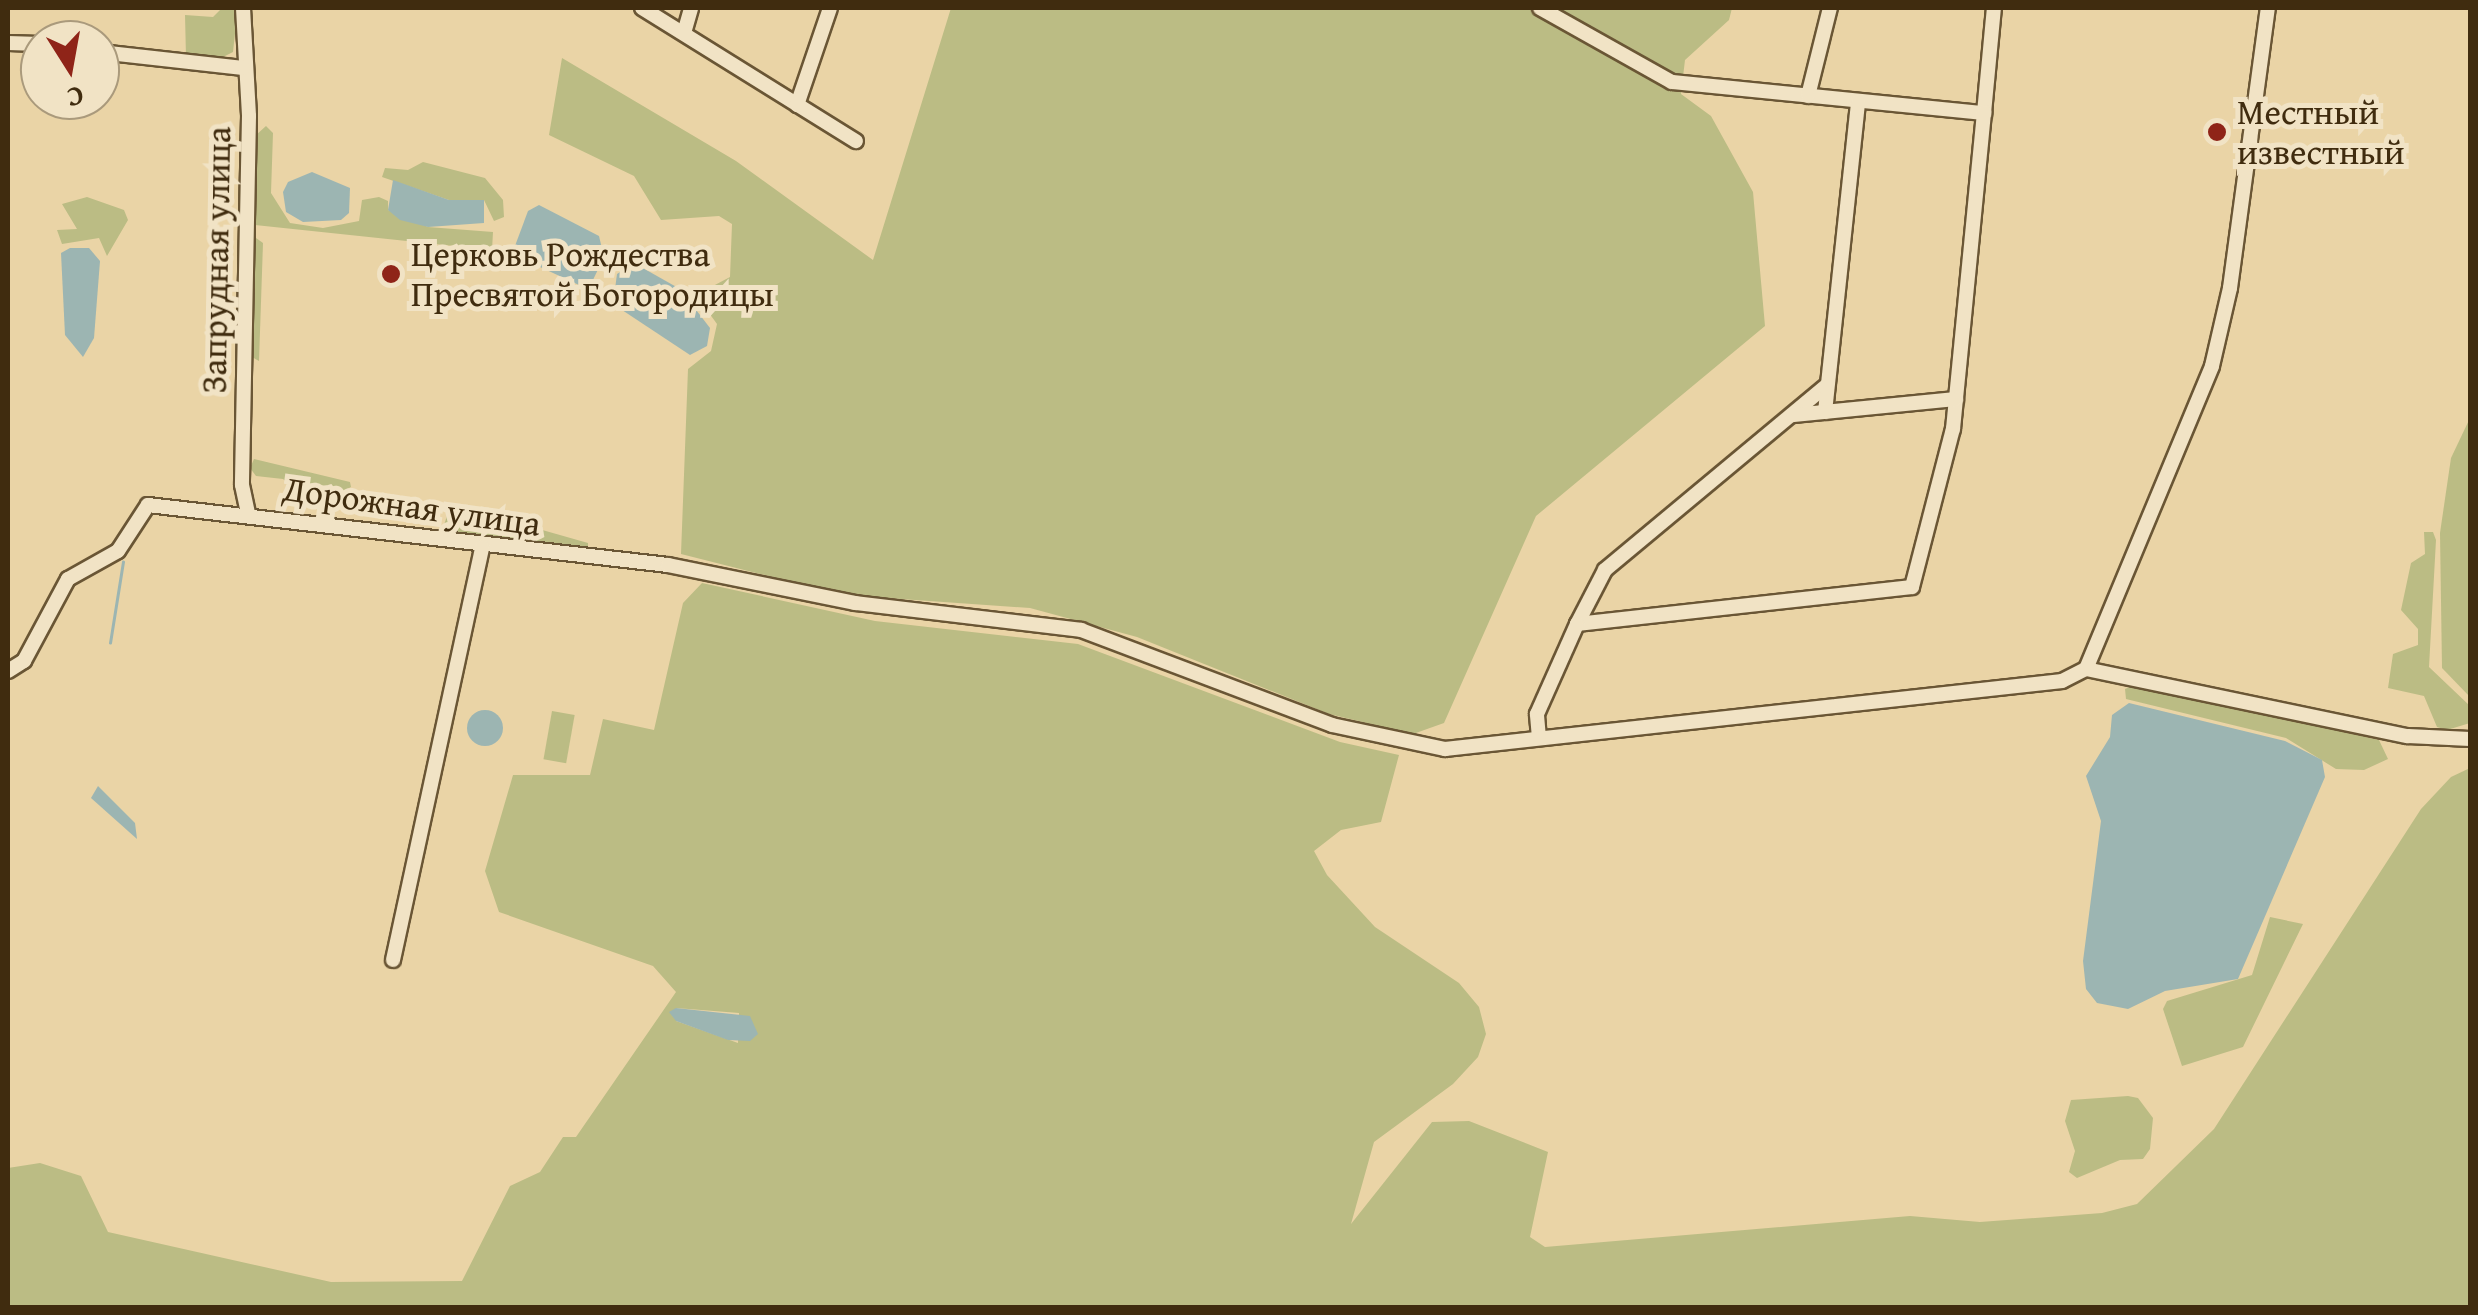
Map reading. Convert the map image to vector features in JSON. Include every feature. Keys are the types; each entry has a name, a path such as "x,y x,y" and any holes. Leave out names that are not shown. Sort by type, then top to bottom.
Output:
{"street":[{"name":"Запрудная улица","path":"243,8 243,68 250,112 242,452 248,514"},
{"path":"642,8 856,142"},
{"path":"684,33 692,8"},
{"path":"797,106 830,8"},
{"path":"1540,8 1672,82 1984,113"},
{"path":"1808,96 1830,8"},
{"path":"1577,624 1912,587 1956,399 1994,8"},
{"path":"2268,8 2230,288 2212,366 2086,669 2388,732 2470,740"},
{"path":"120,54 243,68"},
{"path":"1825,412 1858,102"},
{"path":"1539,738 1537,714 1605,570 1828,385"},
{"path":"1791,415 1956,399"},
{"name":"Дорожная улица","path":"8,671 24,661 68,580 118,551 148,505 248,514 482,547 668,565 855,603 1080,630 1267,704 1409,745 1472,748 2062,681 2086,669"},
{"path":"392,960 482,547"}],"green space":[{"path":"222,8 234,8 237,15 233,52 219,59 186,57 185,15 213,17"},
{"path":"951,8 1732,8 1729,20 1685,60 1681,94 1711,116 1753,192 1765,326 1536,516 1444,723 1413,734 1329,714 1137,637 1030,608 844,595 681,554 688,369 711,351 717,324 696,295 730,277 732,224 719,216 661,220 634,176 549,135 562,58 736,161 873,260"},
{"path":"266,126 273,133 271,193 290,223 323,228 359,221 362,200 379,197 388,201 388,210 428,227 493,232 492,250 255,225 255,136"},
{"path":"423,162 485,178 503,200 504,217 494,221 484,200 449,200 382,177 385,168 408,170"},
{"path":"87,197 124,210 128,220 107,256 99,238 62,244 57,230 77,229 62,204"},
{"path":"251,239 263,243 259,361 250,356"},
{"path":"2470,418 2470,697 2442,668 2440,533 2451,458"},
{"path":"254,459 350,482 351,487 332,497 295,489 283,479 256,476 250,468"},
{"path":"451,504 588,543 588,548 451,532 444,525"},
{"path":"2424,532 2433,532 2436,540 2429,667 2470,706 2470,723 2447,730 2437,727 2424,696 2388,688 2393,654 2418,645 2418,629 2401,610 2411,563 2425,554"},
{"path":"702,583 875,621 1078,644 1340,742 1399,755 1381,822 1341,830 1314,851 1327,875 1375,927 1459,983 1479,1007 1486,1034 1478,1057 1453,1084 1374,1142 1351,1224 1432,1122 1469,1121 1548,1152 1530,1237 1545,1247 1910,1216 1980,1222 2102,1213 2137,1204 2214,1129 2421,809 2451,777 2470,768 2470,1307 8,1307 8,1168 40,1163 81,1176 108,1232 331,1282 462,1281 510,1186 540,1172 563,1137 576,1137 676,992 653,966 499,912 485,871 513,775 590,775 603,719 654,730 683,603","holes":["676,1008 739,1013 738,1043 676,1021"]},
{"path":"2134,685 2379,740 2388,759 2364,770 2336,769 2286,738 2126,699 2125,689"},
{"path":"552,711 575,715 566,763 543,759"},
{"path":"2270,917 2303,924 2243,1047 2182,1066 2163,1009 2167,1001 2252,975"},
{"path":"2138,1098 2153,1118 2150,1149 2143,1159 2120,1160 2077,1178 2069,1172 2075,1151 2065,1121 2071,1100"}],"water":[{"path":"312,172 350,188 349,213 341,220 303,222 286,212 283,192 288,182"},
{"path":"393,180 449,200 484,200 484,223 428,227 400,220 388,210"},
{"path":"539,205 599,236 604,257 592,282 579,285 512,254 528,211"},
{"path":"70,248 89,248 100,261 94,338 83,357 65,335 61,253"},
{"path":"634,263 680,289 710,328 707,346 690,355 613,304 617,274"},
{"path":"2129,703 2285,741 2322,760 2325,777 2238,979 2165,991 2128,1009 2097,1003 2086,989 2083,961 2101,821 2086,776 2110,737 2112,715"},
{"path":"485,710 498,715 503,728 498,741 485,746 472,741 467,728 472,715"},
{"path":"98,786 135,823 137,839 91,798"},
{"path":"676,1008 750,1016 758,1034 750,1041 728,1040 676,1021 669,1012"}],"waterway":[{"path":"110,643 123,562"}],"place":[{"name":"Местный известный","path":"2217,132"},
{"name":"Церковь Рождества Пресвятой Богородицы","path":"391,274"}]}
